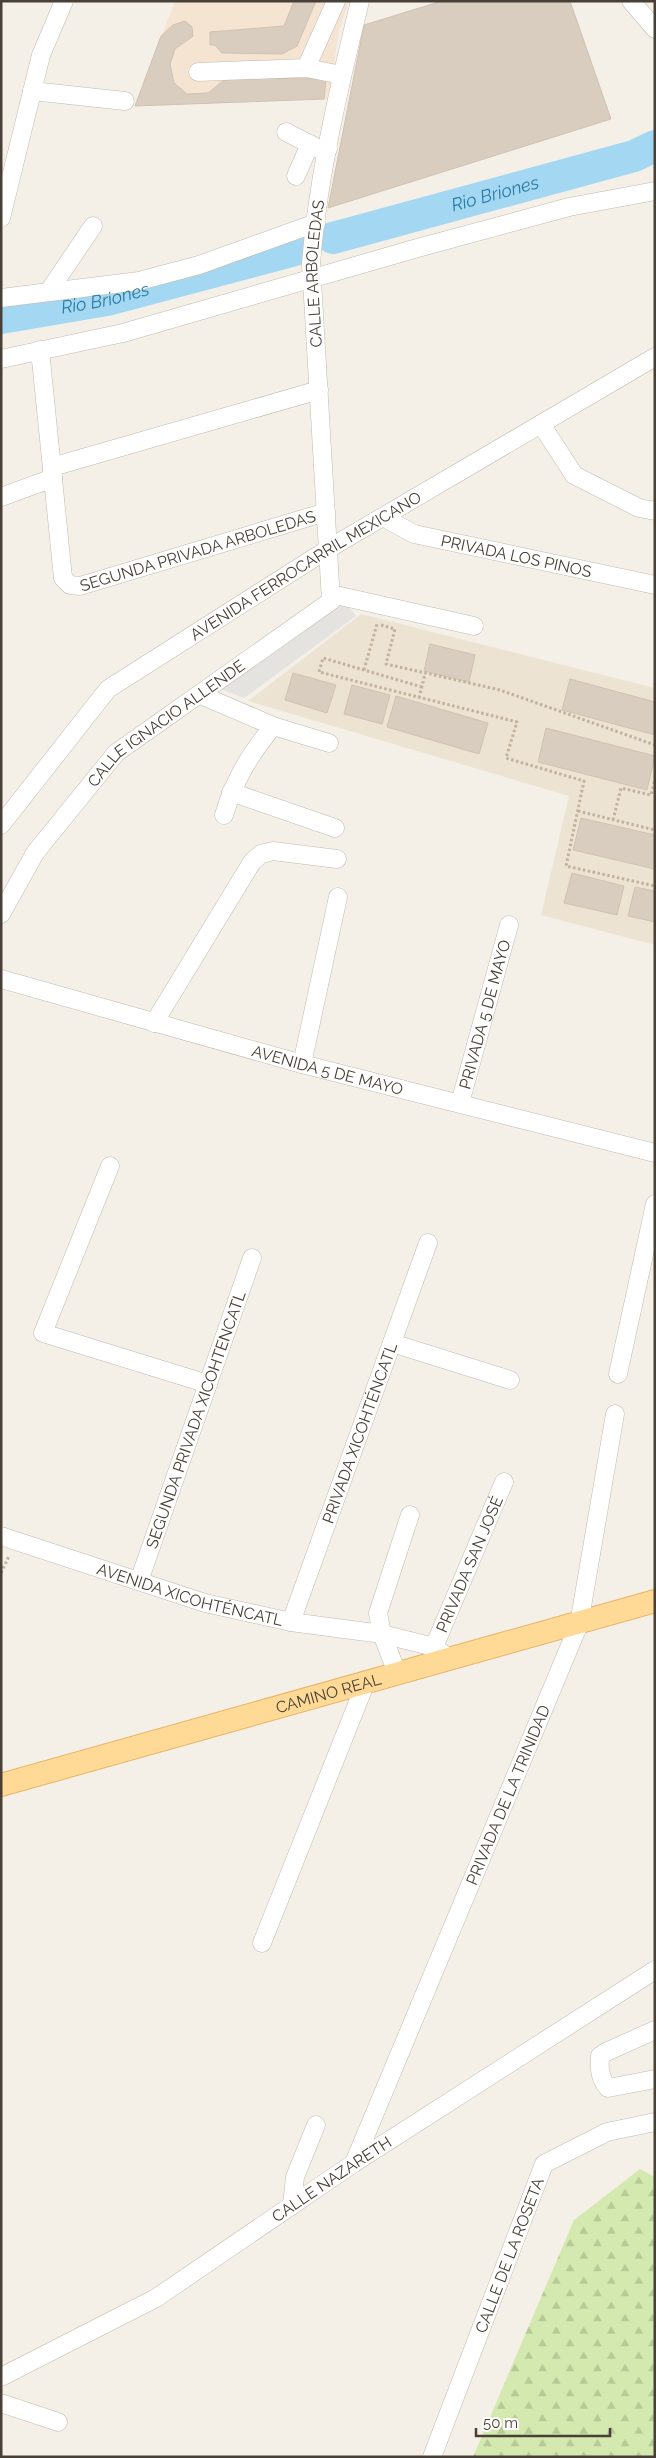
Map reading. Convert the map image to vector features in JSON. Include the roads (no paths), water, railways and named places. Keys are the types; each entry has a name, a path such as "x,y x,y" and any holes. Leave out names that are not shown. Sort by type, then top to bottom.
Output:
{"main road":[{"name":"CAMINO REAL","path":"1,1785 398,1673 442,1652 579,1624 655,1602"}],"street":[{"path":"1,218 41,55 64,1"},
{"path":"306,68 336,1"},
{"name":"CALLE ARBOLEDAS","path":"328,549 311,264 328,149 342,75 360,1"},
{"path":"631,1 655,28"},
{"path":"198,72 306,68 342,75"},
{"path":"32,91 125,101"},
{"path":"286,132 319,149 328,149"},
{"path":"296,176 310,144"},
{"path":"1,359 123,333 569,207 655,191"},
{"path":"1,298 139,281 199,265 316,223"},
{"path":"49,291 93,226"},
{"path":"40,350 52,472"},
{"name":"AVENIDA FERROCARRIL MEXICANO","path":"1,825 108,689 328,549 655,357"},
{"path":"1,497 52,472 319,390"},
{"path":"541,424 574,474 639,508 655,511"},
{"name":"SEGUNDA PRIVADA ARBOLEDAS","path":"52,472 63,578 70,585 80,586 326,512"},
{"name":"PRIVADA LOS PINOS","path":"383,517 414,534 655,585"},
{"path":"328,549 330,594 474,626"},
{"name":"CALLE IGNACIO ALLENDE","path":"1,914 34,853 116,753 331,601 330,594"},
{"path":"200,695 273,726 329,743"},
{"path":"224,815 231,792 247,758 273,726"},
{"path":"231,792 335,828"},
{"path":"154,1023 252,862 262,854 273,851 337,859"},
{"path":"302,1064 338,897"},
{"name":"PRIVADA 5 DE MAYO","path":"460,1103 508,925"},
{"name":"AVENIDA 5 DE MAYO","path":"1,979 302,1064 655,1153"},
{"path":"110,1166 43,1333 208,1384"},
{"path":"618,1374 655,1204"},
{"name":"PRIVADA XICOHTÉNCATL","path":"291,1622 428,1243"},
{"name":"SEGUNDA PRIVADA XICOHTENCATL","path":"139,1581 252,1258"},
{"path":"392,1343 510,1380"},
{"name":"PRIVADA DE LA TRINIDAD","path":"354,2163 579,1624 615,1414"},
{"name":"PRIVADA SAN JOSÉ","path":"442,1652 504,1482"},
{"path":"398,1673 382,1634 378,1613 410,1515"},
{"name":"AVENIDA XICOHTÉNCATL","path":"1,1536 205,1603 291,1622 382,1634 442,1652"},
{"path":"262,1943 366,1682"},
{"name":"CALLE NAZARETH","path":"1,2377 156,2298 354,2163 655,1970"},
{"path":"655,2030 606,2052 600,2056 599,2065 602,2081 608,2088 655,2079"},
{"name":"CALLE DE LA ROSETA","path":"432,2457 544,2164 607,2132 655,2122"},
{"path":"292,2205 295,2177 316,2126"},
{"path":"1,2403 58,2422"}],"waterway":[{"name":"Rio Briones","path":"333,238 634,156 655,146"},
{"name":"Rio Briones","path":"1,318 107,300 295,250"}]}
